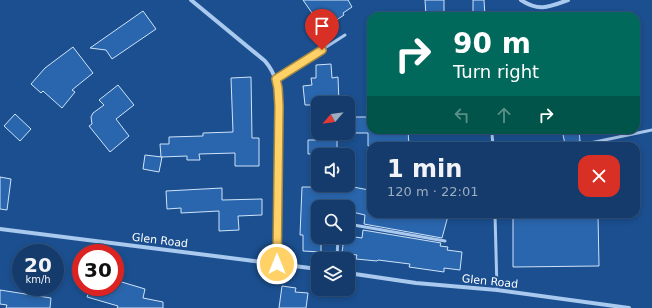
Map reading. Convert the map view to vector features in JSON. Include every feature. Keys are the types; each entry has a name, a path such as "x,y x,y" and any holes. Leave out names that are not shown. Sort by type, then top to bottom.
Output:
{"street":[{"path":"191,0 265,62 272,70 276,79 279,106 277,264"},
{"path":"521,0 535,8 545,7 568,0"},
{"name":"Glen Road","path":"0,229 311,268"},
{"name":"Glen Road","path":"355,274 497,290 629,308"}],"lane":[{"path":"276,79 345,35"},
{"path":"640,133 652,130"},
{"path":"492,134 493,142"},
{"path":"595,142 633,134"},
{"path":"495,218 497,290"},
{"path":"355,225 445,241"}],"building":[{"path":"303,0 348,0 352,7 343,13 344,15 323,29"},
{"path":"425,0 444,0 444,12 426,12"},
{"path":"473,0 484,0 485,12 473,12"},
{"path":"143,11 156,29 112,59 106,50 90,48"},
{"path":"73,47 93,73 72,90 75,92 62,108 43,91 41,93 31,84 45,68"},
{"path":"331,64 332,78 338,77 339,96 311,96 311,105 305,105 303,86 312,85 311,78 316,78 316,65"},
{"path":"251,77 252,138 259,138 259,166 235,166 235,153 199,154 200,160 187,160 187,156 161,157 160,144 169,144 169,137 203,136 203,133 233,132 231,78"},
{"path":"118,85 134,105 116,119 129,136 110,152 89,126 92,124 91,117 93,113 104,105 99,100"},
{"path":"15,114 31,129 20,141 4,126"},
{"path":"355,117 367,117 367,133 355,133"},
{"path":"368,134 408,134 409,142 368,142"},
{"path":"563,134 579,134 580,141 565,142"},
{"path":"308,140 337,140 337,148 311,148 311,154 308,154"},
{"path":"145,155 162,157 159,172 143,169"},
{"path":"0,177 11,179 7,210 0,209"},
{"path":"302,187 311,187 311,192 355,192 355,187 367,190 367,218 447,218 442,238 364,224 365,215 355,213 355,200 311,200 311,244 321,244 321,252 303,251 303,235 300,235"},
{"path":"222,188 222,200 262,199 262,215 238,216 239,230 219,231 219,211 181,213 181,208 167,209 166,191"},
{"path":"513,218 598,218 599,266 513,267"},
{"path":"363,230 441,243 440,246 448,247 447,250 462,252 460,270 444,268 444,272 409,267 410,264 356,259 357,255 355,255 355,252 342,252 343,244 355,244 355,237 362,238"},
{"path":"124,283 145,289 143,298 163,302 163,308 117,308 118,306 87,297 124,296"},
{"path":"282,286 296,288 295,292 308,293 306,308 279,308"},
{"path":"0,290 12,292 12,296 38,296 51,298 50,308 6,308 7,305 0,304"}],"route":[{"path":"277,264 279,106 276,79 322,50"}]}
